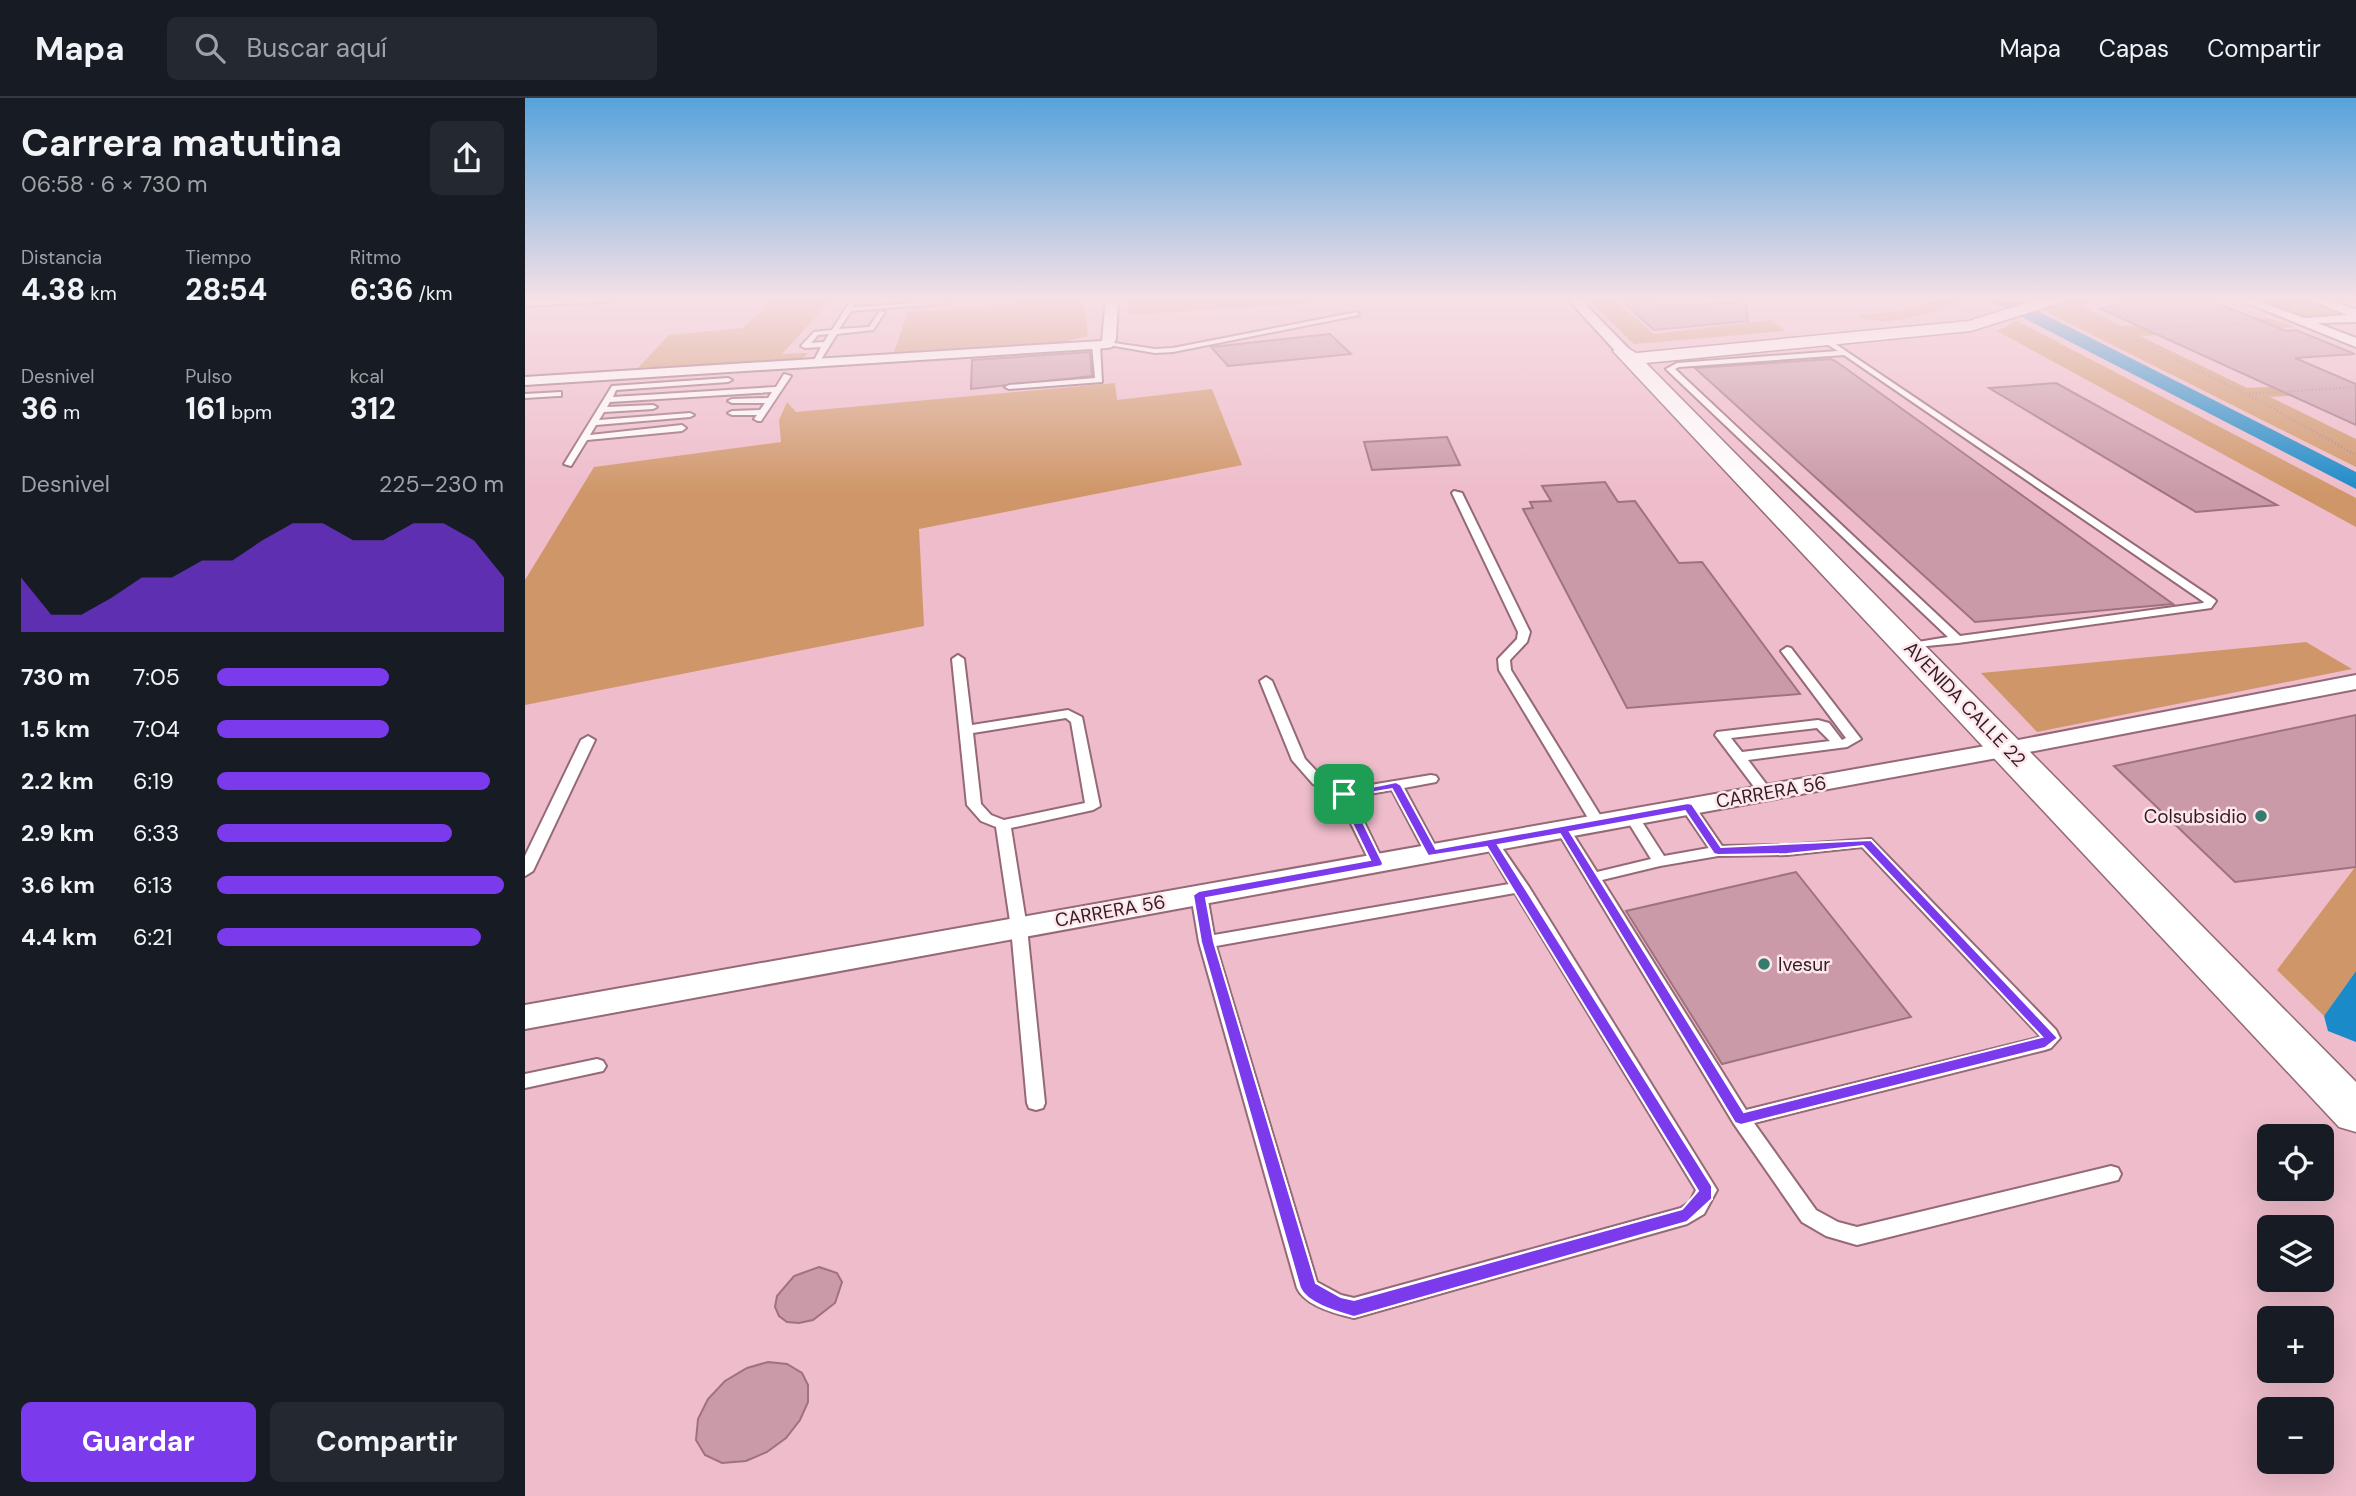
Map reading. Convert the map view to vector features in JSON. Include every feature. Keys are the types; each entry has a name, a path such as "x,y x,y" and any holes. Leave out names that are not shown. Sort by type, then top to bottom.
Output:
{"street":[{"path":"525,381 619,382 839,362"},
{"name":"AVENIDA CALLE 22","path":"1634,362 1910,646 2356,1113"},
{"name":"CARRERA 56","path":"525,1017 2008,749 2356,682"}],"lane":[{"path":"1009,387 1099,380 1100,362"},
{"path":"1711,362 1670,369 1958,640"},
{"path":"1859,362 2210,601 2207,606 1910,646"},
{"path":"732,413 761,415 787,376"},
{"path":"568,464 619,382 728,380"},
{"path":"584,438 680,431 712,381"},
{"path":"608,400 779,389"},
{"path":"525,396 558,394"},
{"path":"732,401 771,400"},
{"path":"602,410 698,403"},
{"path":"593,424 690,415"},
{"path":"1457,493 1524,632 1523,640 1504,659 1504,670 1598,823"},
{"path":"1737,757 1851,742 1853,736 1787,651"},
{"path":"958,659 974,805 986,818 1003,825 1093,806 1077,720 1060,715 966,730"},
{"path":"1266,681 1305,769 1318,781 1344,794 1431,779"},
{"path":"1766,793 1721,737 1724,733 1818,724 1824,726 1839,744"},
{"path":"525,871 588,740"},
{"path":"1396,785 1432,853"},
{"path":"1344,794 1377,863"},
{"path":"1688,807 1718,851"},
{"path":"1632,817 1660,861"},
{"path":"1003,825 1019,928 1036,1103"},
{"path":"1563,829 1741,1119 1809,1216 1833,1230 1857,1236 2111,1174"},
{"path":"1593,878 1660,861 1718,851 1787,850 1860,841 1870,844 2051,1038 2045,1043 1741,1119"},
{"path":"1199,895 1207,942 1308,1288 1337,1304 1354,1308 1687,1215 1704,1199 1707,1190 1491,842"},
{"path":"1207,942 1521,887"},
{"path":"525,1081 597,1066"}],"path":[{"path":"2181,362 2356,455"},
{"path":"2245,394 2356,387"}],"shaded area":[{"path":"643,362 743,362 638,368"},
{"path":"2054,362 2096,362 2356,498 2356,527"},
{"path":"2147,362 2194,362 2247,388 2356,383 2356,392 2270,397 2356,439 2356,467"},
{"path":"1115,383 1117,400 1212,389 1242,465 919,529 924,626 525,705 525,580 594,467 781,442 779,420 787,402 796,412"},
{"path":"2306,642 2352,669 2037,732 1981,673"},
{"path":"2356,866 2356,971 2324,1016 2277,970"}],"water":[{"path":"2110,362 2139,362 2356,472 2356,489"},
{"path":"2356,971 2356,1042 2328,1031 2324,1016"}],"building":[{"path":"972,362 1091,362 1092,376 971,389"},
{"path":"1225,362 1267,362 1228,366"},
{"path":"1782,362 1837,362 2173,604 1975,622 1695,368"},
{"path":"2218,362 2305,362 2356,384 2356,425"},
{"path":"2056,383 2277,505 2196,512 1989,388"},
{"path":"1447,437 1460,465 1372,470 1364,442"},
{"path":"1605,482 1618,502 1635,501 1679,563 1702,562 1800,694 1627,708 1523,509 1533,508 1530,502 1551,501 1542,486"},
{"name":"Colsubsidio","path":"2356,715 2356,867 2235,882 2114,766"},
{"name":"Ivesur","path":"1796,872 1911,1017 1722,1064 1626,911"},
{"path":"819,1267 837,1273 842,1282 835,1303 813,1320 787,1322 779,1316 775,1307 777,1296 794,1276"},
{"path":"768,1362 787,1364 802,1373 808,1385 808,1402 800,1420 786,1438 767,1452 746,1461 722,1463 705,1455 696,1440 698,1419 708,1399 725,1381 747,1368"}],"place":[{"name":"Colsubsidio","path":"2261,816"},
{"name":"Ivesur","path":"1764,964"}],"route":[{"path":"1344,794 1377,863 1199,895 1207,942 1308,1288 1337,1304 1354,1308 1687,1215 1704,1199 1707,1190 1521,887 1506,867 1491,842 1563,829 1741,1119 2045,1043 2051,1038 1866,842 1787,850 1718,851 1688,807 1563,829 1432,853 1396,785 1344,794"}]}
